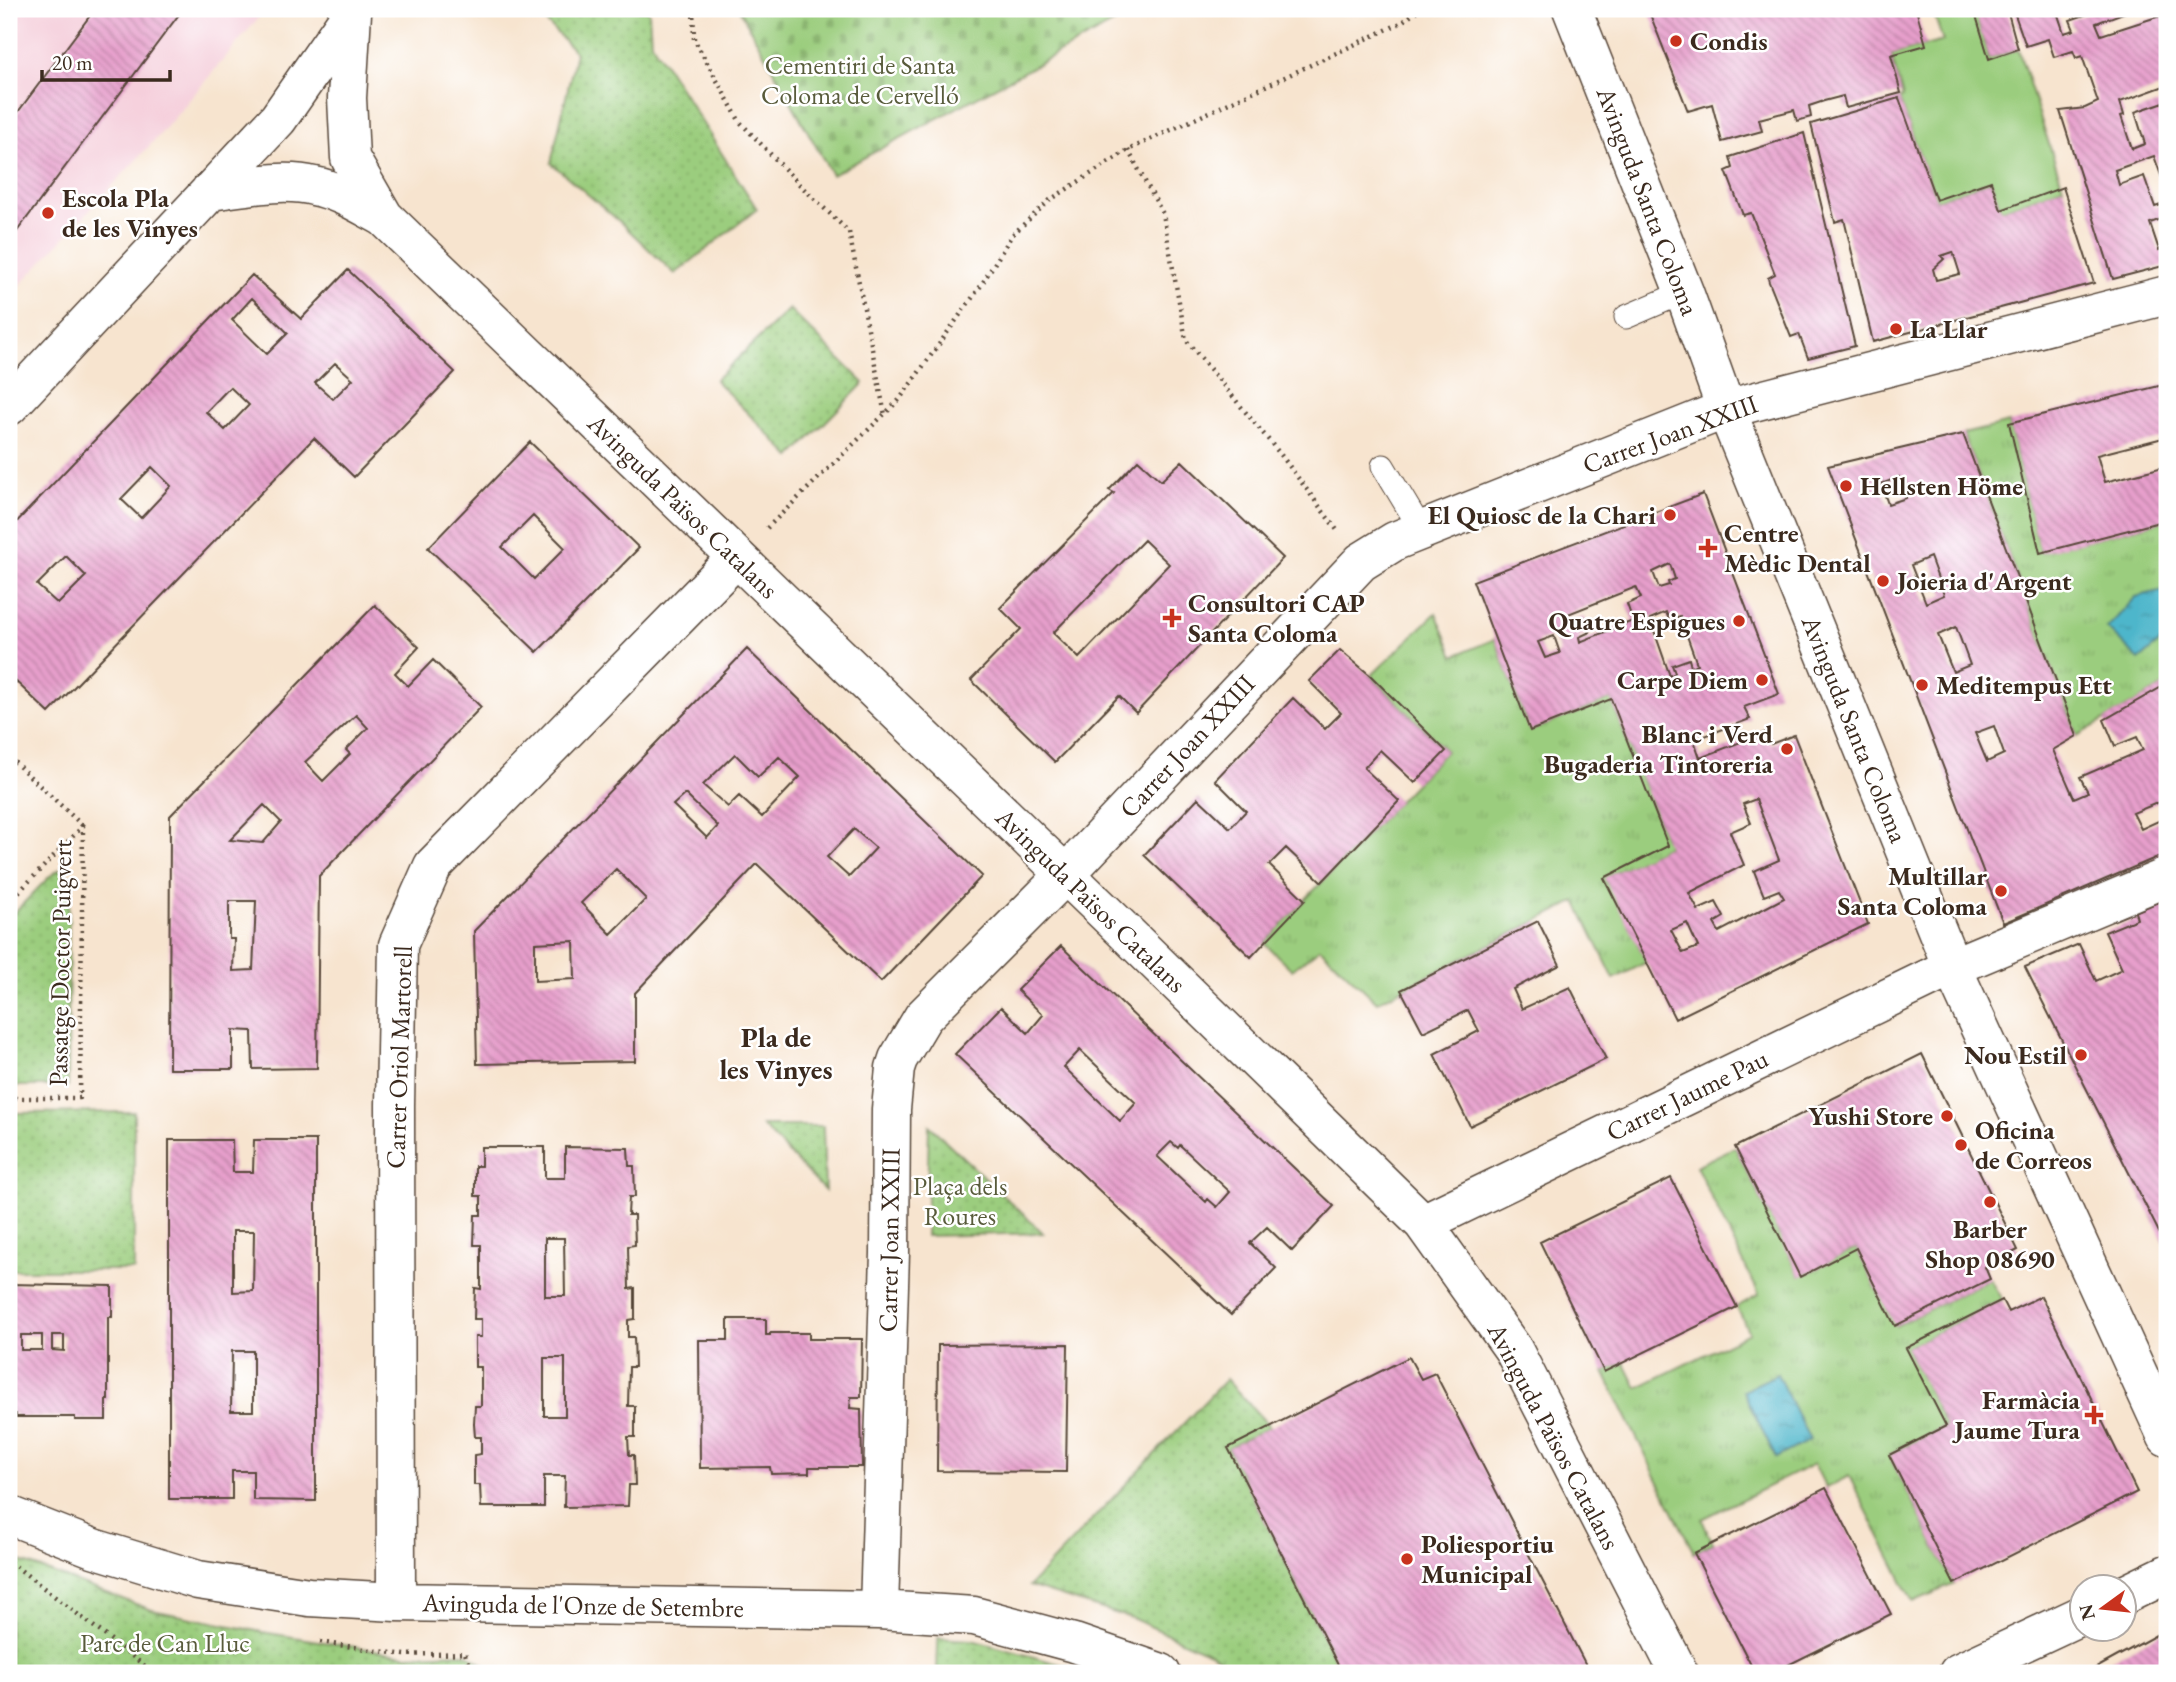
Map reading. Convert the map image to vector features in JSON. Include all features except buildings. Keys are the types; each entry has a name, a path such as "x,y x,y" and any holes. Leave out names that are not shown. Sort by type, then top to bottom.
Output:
{"street":[{"name":"Avinguda Santa Coloma","path":"1572,9 1684,292 1726,409 1952,967 2167,1437"},
{"path":"9,406 278,119 353,11"},
{"name":"Avinguda Països Catalans","path":"353,11 347,98 350,158 384,217"},
{"name":"Avinguda Països Catalans","path":"210,191 269,184 312,185 345,195 384,217 1423,1223 1513,1349 1679,1673"},
{"name":"Carrer Joan XXIII","path":"879,1610 890,1253 891,1109 895,1068 923,1017 1065,874 1361,562 1395,541 1726,409 2167,295"},
{"name":"Carrer Oriol Martorell","path":"396,1602 395,1105 398,945 433,866 736,558"},
{"name":"Carrer Jaume Pau","path":"1423,1223 1952,967 2167,877"},
{"name":"Avinguda de l'Onze de Setembre","path":"9,1515 93,1548 198,1580 309,1597 396,1602 879,1610 974,1616 1074,1643 1161,1673"},
{"path":"2138,1588 2167,1574"},
{"path":"1958,1673 2068,1621"}],"lane":[{"path":"1626,317 1684,292"},
{"path":"1383,466 1422,531"}],"path":[{"path":"692,9 694,39 740,122 849,232 885,415"},
{"path":"736,558 885,415 980,287 1012,235 1050,200 1128,150 1403,22 1419,9"},
{"path":"1128,150 1163,214 1186,340 1281,455 1361,562"},
{"path":"9,757 83,826"},
{"name":"Passatge Doctor Puigvert","path":"9,902 83,826"},
{"name":"Passatge Doctor Puigvert","path":"9,1098 80,1098 83,826"},
{"path":"9,1561 154,1673"},
{"path":"465,1653 471,1673"}],"shaded area":[{"name":"Escola Pla de les Vinyes","path":"9,9 266,9 164,130 9,297"}],"green space":[{"path":"534,9 645,9 649,13 651,42 757,209 675,274 551,163 576,53"},
{"name":"Cementiri de Santa Coloma de Cervelló","path":"739,9 1140,9 832,175"},
{"path":"1942,9 1974,9 1989,59 2018,49 2063,187 2001,210 1991,181 1936,200 1899,98 1903,97 1891,55 1943,41 1933,12"},
{"path":"789,309 864,383 791,457 715,380"},
{"path":"2009,423 2040,552 2167,520 2167,684 2077,736 1963,434"},
{"path":"1436,613 1454,656 1495,639 1530,731 1611,699 1668,846 1605,878 1647,962 1614,979 1576,901 1377,1002 1320,948 1292,970 1264,943 1446,751 1371,676"},
{"path":"60,869 69,877 68,1086 9,1086 9,918"},
{"path":"134,1112 134,1270 9,1270 9,1113"},
{"name":"Plaça dels Roures","path":"929,1125 1043,1233 926,1236"},
{"path":"762,1126 823,1126 825,1191"},
{"path":"1735,1147 1800,1276 1856,1248 1896,1326 1990,1279 2002,1300 1906,1348 1946,1426 1889,1455 1954,1584 1913,1602 1849,1476 1826,1488 1814,1464 1702,1519 1713,1543 1694,1553 1604,1372 1624,1362 1637,1388 1749,1333 1737,1307 1759,1294 1696,1166"},
{"path":"1226,1379 1270,1427 1228,1448 1342,1673 1244,1673 1212,1654 1134,1619 1029,1586"},
{"name":"Parc de Can Lluc","path":"9,1557 152,1610 262,1632 405,1655 465,1653 498,1673 9,1673"},
{"path":"938,1638 972,1640 1092,1673 937,1673"}],"water":[{"path":"2167,589 2167,637 2139,660 2107,628 2136,597"},
{"path":"1777,1374 1810,1440 1776,1458 1743,1391"}],"place":[{"name":"Condis","path":"1676,41"},
{"name":"Escola Pla de les Vinyes","path":"48,213"},
{"name":"La Llar","path":"1896,329"},
{"name":"Hellsten Höme","path":"1846,486"},
{"name":"El Quiosc de la Chari","path":"1670,515"},
{"name":"Centre Mèdic Dental","path":"1708,548"},
{"name":"Joieria d'Argent","path":"1883,581"},
{"name":"Consultori CAP Santa Coloma","path":"1172,618"},
{"name":"Quatre Espigues","path":"1739,621"},
{"name":"Carpe Diem","path":"1762,680"},
{"name":"Meditempus Ett","path":"1922,685"},
{"name":"Blanc i Verd Bugaderia Tintoreria","path":"1787,749"},
{"name":"Multillar Santa Coloma","path":"2001,891"},
{"name":"Nou Estil","path":"2081,1055"},
{"name":"Yushi Store","path":"1947,1116"},
{"name":"Oficina de Correos","path":"1961,1145"},
{"name":"Barber Shop 08690","path":"1990,1202"},
{"name":"Farmàcia Jaume Tura","path":"2094,1415"},
{"name":"Poliesportiu Municipal","path":"1407,1559"}],"district":[{"name":"Pla de les Vinyes","path":"776,1053"}]}
